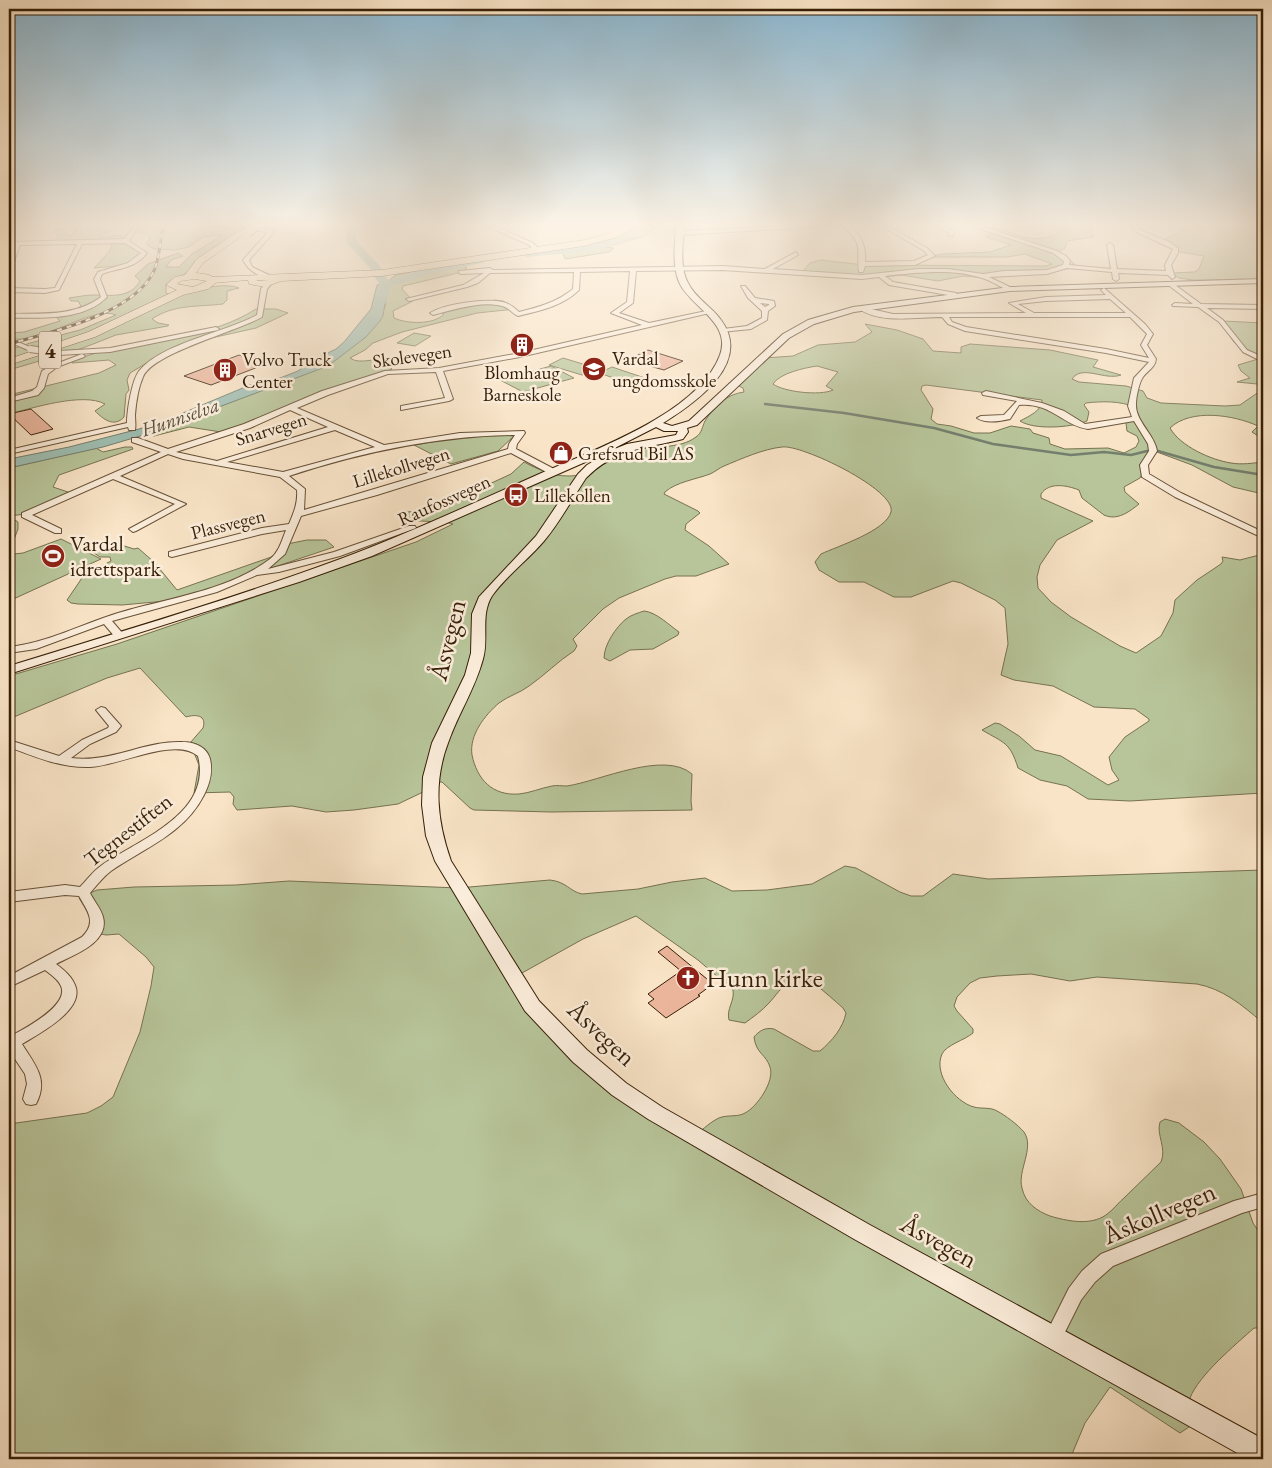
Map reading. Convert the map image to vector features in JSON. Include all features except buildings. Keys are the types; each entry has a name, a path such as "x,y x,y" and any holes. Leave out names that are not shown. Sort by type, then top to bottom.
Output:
{"main road":[{"name":"4","path":"9,362 47,351 96,332 131,317 170,295"},
{"name":"Raufossvegen","path":"9,670 340,564 441,523 659,421 698,394 712,380 720,367 726,351 723,331 711,312 694,295"},
{"path":"620,440 648,432 677,428 695,422 786,336 811,322 862,308 967,295"},
{"path":"659,421 664,428 677,428"},
{"name":"Åsvegen","path":"677,428 683,432 679,437 631,446 616,452 582,476 540,538 485,597 479,614 478,653 472,675 443,735 431,777 430,805 434,836 443,861 532,1006 580,1056 619,1089 663,1117 862,1232 1054,1336 1255,1452"}],"street":[{"path":"9,316 73,312 95,304 104,297 103,295"},
{"path":"9,452 131,426 138,380 142,371 172,352 253,321 260,316 263,295"},
{"path":"409,299 428,295"},
{"path":"432,313 460,307 496,303 510,307 518,314 545,306 571,295"},
{"path":"631,295 630,303 614,313 650,325"},
{"path":"723,331 741,329 757,324 765,319 765,310 748,295"},
{"path":"1109,295 1150,331 1144,345 1153,361"},
{"path":"1188,295 1221,321 1245,351 1263,360"},
{"path":"1034,316 1012,303 1046,299 1111,297"},
{"path":"754,300 772,302 772,306 765,310"},
{"path":"1175,305 1263,307"},
{"path":"862,308 899,318 944,315 1131,315"},
{"path":"9,340 30,348 58,353 85,353 118,349 210,331 229,326 262,310"},
{"name":"Skolevegen","path":"58,531 25,515 167,452 247,426 325,393 387,372 439,370 520,355 711,312"},
{"path":"944,315 950,323 965,329 1106,351 1153,361"},
{"path":"9,400 34,393 40,388 45,373 85,353"},
{"path":"1153,361 1152,365 1138,378 1132,406 1136,418 1152,444 1153,451 1144,465 1145,475 1178,495 1263,535"},
{"path":"404,408 449,399 439,370"},
{"path":"986,393 1021,398 1060,412 1073,424 1080,427 1136,418"},
{"path":"980,418 999,419 1007,417 1017,403 1032,403"},
{"path":"291,408 382,447"},
{"name":"Snarvegen","path":"216,463 335,427"},
{"path":"283,476 382,447 475,434 521,433 513,444 512,450 553,472"},
{"path":"9,650 35,645 82,626 134,611 196,597 231,584 251,574 280,555 299,514 302,502 301,489 283,476 167,452 135,440"},
{"name":"Lillekollvegen","path":"299,514 512,450"},
{"name":"Plassvegen","path":"112,476 182,504 133,529"},
{"name":"Plassvegen","path":"172,554 262,531 292,526"},
{"path":"251,574 310,561 377,541 412,528"},
{"path":"106,620 120,635"},
{"path":"60,760 80,746 112,730 115,726 114,723 101,710"},
{"name":"Tegnestiften","path":"9,743 60,760 73,762 101,762 160,747 181,744 192,746 198,750 204,757 206,766 200,790 194,801 175,825 106,869 83,892 96,916 98,927 96,934 87,941 46,963"},
{"path":"9,897 65,890 83,892"},
{"path":"9,982 46,963 62,977 69,989 68,1000 62,1010 11,1043 32,1074 35,1084 31,1099"},
{"name":"Åskollvegen","path":"1054,1336 1070,1300 1080,1284 1092,1271 1107,1260 1240,1206 1263,1200"}],"green space":[{"path":"90,295 227,295 227,300 223,304 178,308 152,319 168,326 116,335 83,348 9,370 9,350 80,330 116,315 105,313 92,316 31,338 18,339 9,336 9,333 24,332 60,321 55,316 81,306 78,301 71,301 69,298"},
{"path":"386,295 407,295 413,301 393,311 394,318 413,322 427,322 440,318 444,314 439,311 495,300 503,301 516,309 477,313 402,332 373,343 350,358 359,361 384,360 392,369 318,397 243,429 221,432 189,427 154,436 147,434 315,370 366,337 385,307"},
{"path":"256,309 276,309 288,313 256,328 198,341 157,357 130,373 127,380 129,390 126,394 124,417 116,422 105,419 95,411 105,404 84,400 58,402 9,414 9,395 99,373 116,365 109,360 72,363 74,360 104,351 184,336 221,326"},
{"path":"1223,321 1263,323 1263,389 1257,384 1237,382 1250,378 1241,371 1238,365 1258,359 1234,342 1222,324"},
{"path":"865,324 897,330 923,339 933,351 961,353 961,347 970,344 1050,350 1098,360 1093,367 1121,375 1108,376 1082,373 1072,379 1079,382 1126,386 1143,391 1147,398 1161,403 1240,405 1263,389 1263,439 1252,432 1258,426 1237,419 1213,415 1189,418 1170,428 1188,446 1214,459 1235,464 1263,462 1263,494 1233,487 1192,465 1157,452 1152,454 1140,478 1124,487 1125,492 1139,504 1127,513 1118,516 1109,517 1104,515 1082,498 1079,490 1063,486 1053,486 1044,490 1041,498 1093,521 1057,540 1040,565 1037,577 1038,588 1051,602 1071,617 1120,646 1136,653 1161,636 1173,613 1175,600 1197,580 1221,564 1223,561 1222,557 1240,560 1263,554 1263,793 1130,801 1088,799 1067,786 1040,780 1018,768 1009,748 982,730 995,723 1000,724 1019,736 1035,750 1061,756 1108,785 1119,780 1112,770 1109,757 1125,737 1149,721 1149,719 1135,709 1094,707 1053,686 1014,680 1001,675 1008,644 1005,608 995,600 961,583 953,581 911,597 894,597 864,582 839,582 819,570 815,562 821,554 871,532 887,519 891,512 889,503 879,492 846,470 808,453 782,447 745,457 710,474 675,486 664,494 700,513 686,524 685,530 709,546 729,564 696,576 676,576 665,579 619,598 603,609 573,639 577,646 574,651 541,677 499,703 488,713 479,726 473,740 472,755 474,764 487,784 501,792 519,794 552,786 567,786 581,783 631,769 665,765 680,767 692,774 692,810 551,812 474,810 442,782 437,782 421,793 398,804 326,812 292,806 237,810 233,804 234,797 230,792 194,793 199,765 190,743 203,728 203,720 200,716 186,717 140,668 107,678 9,719 9,676 117,644 416,542 453,524 406,519 396,513 430,510 444,505 511,474 524,462 540,470 568,476 592,470 632,451 682,444 700,434 712,410 732,395 744,392 743,388 733,383 764,358 793,356 818,345 855,342 872,332","holes":["817,366 838,372 826,386 833,390 820,393 802,392 785,389 773,384 776,380 787,374","922,386 1042,400 1037,410 1020,421 1043,427 1062,426 1087,421 1089,412 1084,405 1086,403 1111,402 1129,405 1135,407 1137,412 1126,423 1127,431 1137,436 1139,441 1136,447 1124,453 1108,448 1065,449 1050,444 1049,438 1033,433 1030,429 1011,426 990,433 974,433 937,424 931,419 933,409 921,390"]},
{"path":"414,333 431,336 415,346 397,343"},
{"path":"563,358 596,368 582,375 549,365"},
{"path":"551,366 574,378 523,392 500,380"},
{"path":"612,367 645,378 631,384 599,373"},
{"path":"511,434 514,436 498,451 451,464 414,445 467,436"},
{"path":"132,447 133,449 59,475 53,487 74,494 26,514 9,516 9,468 96,448 103,452"},
{"name":"Vardal idrettspark","path":"9,516 18,522 18,529 10,550 14,554 23,553 61,539 101,559 9,601"},
{"path":"307,540 326,540 334,547 177,600 122,605 78,604 67,600 84,575 111,561 110,557 100,557 94,553 115,543 134,549 138,548 154,562 177,590 277,555 287,544"},
{"path":"644,611 662,619 679,632 678,635 653,649 630,650 610,661 604,658 608,642 622,622"},
{"path":"845,866 856,868 911,896 923,896 953,874 988,879 1263,870 1262,1022 1224,994 1197,984 1097,977 1070,981 1031,974 980,978 970,983 957,997 954,1006 973,1029 973,1033 947,1048 942,1054 940,1062 943,1078 947,1086 960,1099 974,1107 995,1110 1011,1120 1024,1132 1028,1145 1021,1181 1022,1188 1029,1202 1045,1214 1078,1222 1100,1218 1109,1213 1161,1162 1163,1152 1159,1127 1160,1122 1165,1119 1179,1123 1204,1142 1220,1159 1241,1189 1253,1223 1263,1238 1263,1328 1254,1328 1218,1361 1201,1380 1189,1401 1192,1425 1180,1433 1110,1387 1085,1423 1070,1459 9,1459 9,1124 87,1113 113,1097 140,1032 154,967 146,957 119,934 101,934 79,898 97,890 134,887 236,885 289,881 458,888 550,880 582,894 638,889 705,878 732,891 767,890 812,884","holes":["636,916 698,960 733,990 733,998 728,1016 729,1020 745,1023 763,1009 783,986 794,979 807,980 816,985 843,1008 846,1013 836,1034 820,1051 813,1051 774,1029 765,1029 758,1033 754,1037 755,1043 766,1059 771,1073 760,1100 745,1113 719,1118 699,1132 570,1053 513,978 583,939"]}],"water":[{"path":"375,295 386,295 383,316 380,321 366,337 328,366 147,434 103,447 9,468 9,459 69,447 139,429 166,420 250,385 280,378 298,371 315,359 336,349 371,309"}],"waterway":[{"name":"Hunnselva","path":"379,304 382,295"},
{"path":"765,404 844,413 934,428 993,444 1071,455 1104,452 1131,455 1147,451 1158,451 1214,467 1263,475"}],"railway":[{"path":"9,344 86,321 123,303 134,295"}],"place":[{"name":"Blomhaug Barneskole","path":"522,345"},
{"name":"Vardal ungdomsskole","path":"594,369"},
{"name":"Volvo Truck Center","path":"225,370"},
{"name":"Grefsrud Bil AS","path":"561,453"},
{"name":"Lillekollen","path":"516,495"},
{"name":"Vardal idrettspark","path":"53,556"},
{"name":"Hunn kirke","path":"688,978"}]}
